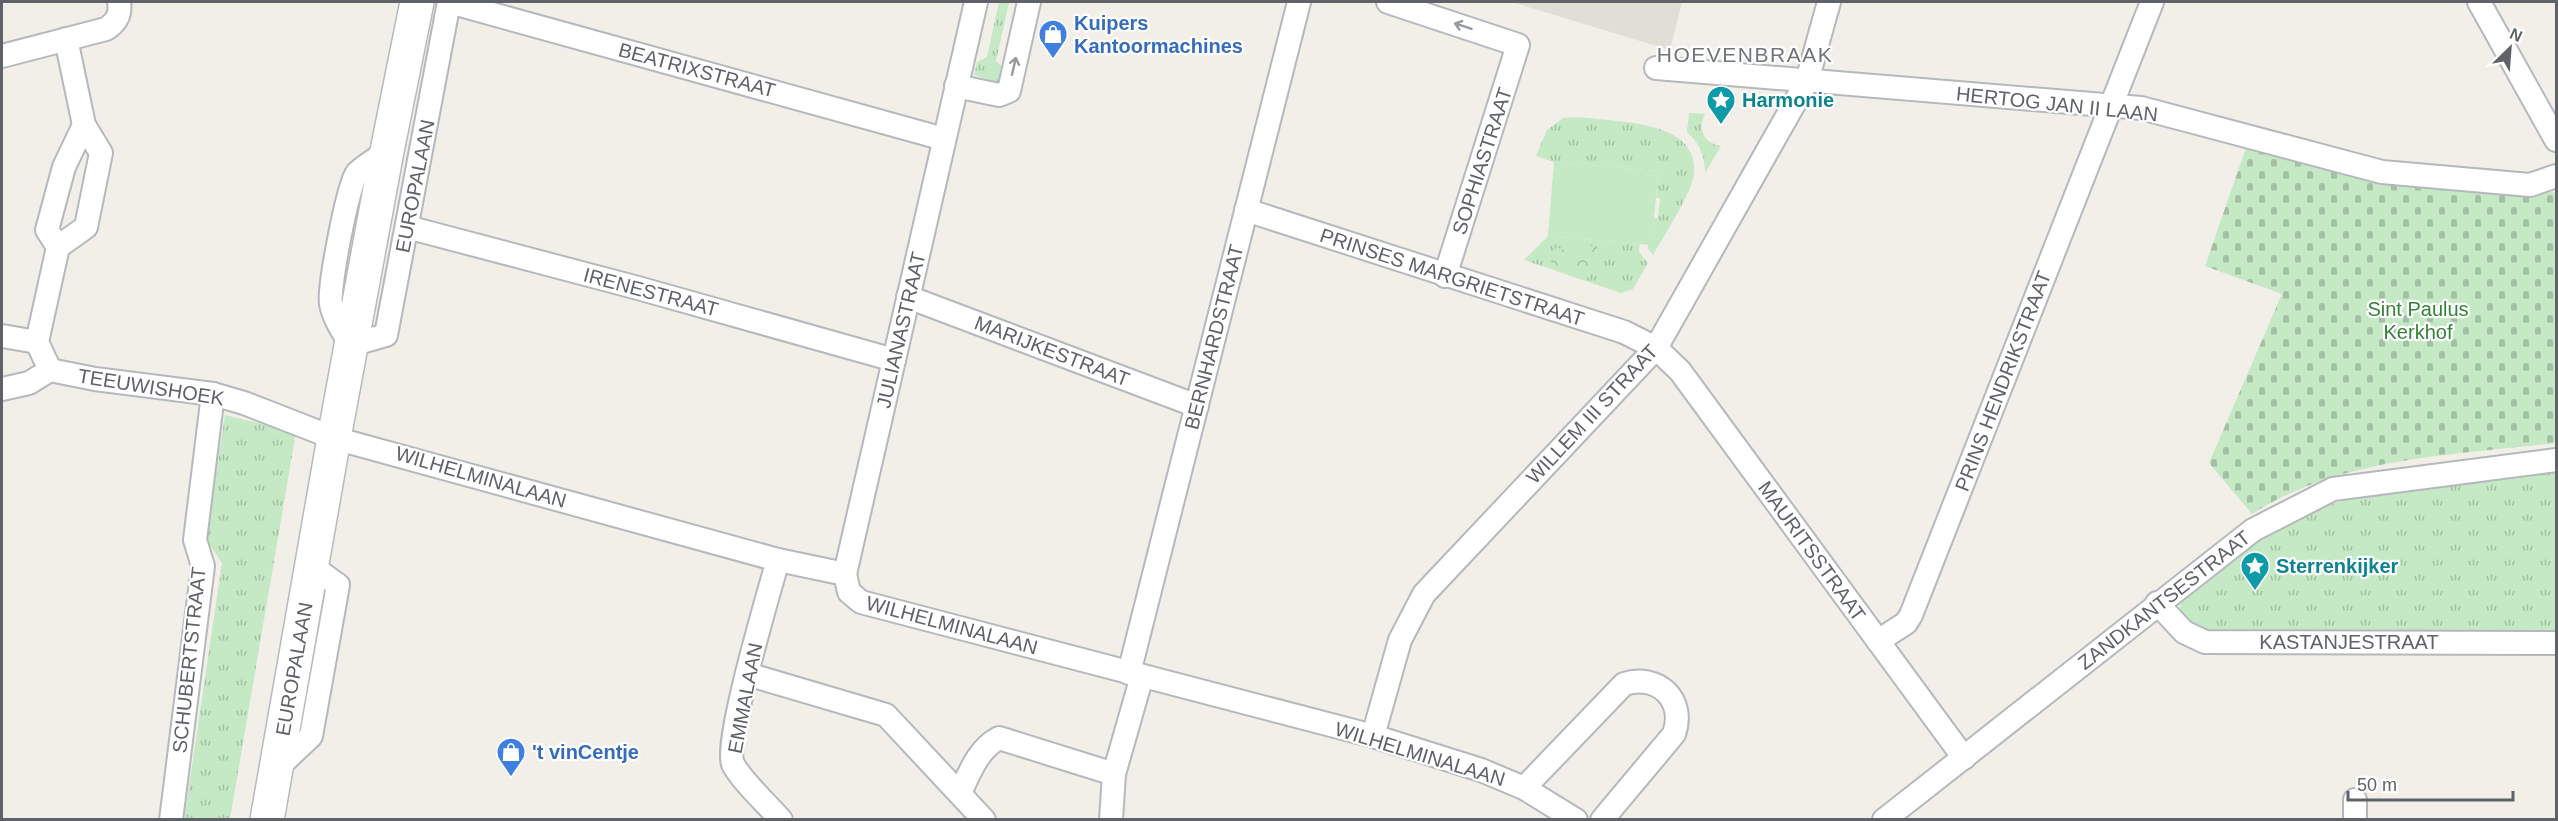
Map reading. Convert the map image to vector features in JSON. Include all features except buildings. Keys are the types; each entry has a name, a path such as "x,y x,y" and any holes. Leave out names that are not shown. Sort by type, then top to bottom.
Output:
{"main road":[{"name":"EUROPALAAN","path":"267,819 387,151 439,2"}],"street":[{"path":"2,56 106,29 114,24 119,15 119,2"},
{"name":"BEATRIXSTRAAT","path":"439,2 944,139"},
{"name":"EUROPALAAN","path":"351,345 386,335 407,227 439,2"},
{"name":"JULIANASTRAAT","path":"845,574 976,2"},
{"path":"956,86 999,95 1009,91 1029,2"},
{"name":"BERNHARDSTRAAT","path":"1111,819 1114,774 1197,406 1299,2"},
{"name":"SOPHIASTRAAT","path":"1388,2 1518,45 1445,276"},
{"name":"WILLEM III STRAAT","path":"1373,736 1400,640 1424,594 1656,348 1785,124 1807,81 1829,2"},
{"name":"PRINS HENDRIKSTRAAT","path":"1878,641 1906,623 1911,615 2152,2"},
{"path":"2479,2 2556,140"},
{"path":"50,370 37,342 58,247 86,227 101,153 84,125 66,39"},
{"name":"HERTOG JAN II LAAN","path":"1656,68 2140,108 2382,172 2530,185 2556,177"},
{"path":"58,247 47,230 64,167 84,125"},
{"name":"PRINSES MARGRIETSTRAAT","path":"1246,210 1624,332 1656,348"},
{"name":"IRENESTRAAT","path":"407,227 638,288 894,360"},
{"name":"MARIJKESTRAAT","path":"908,297 1197,406"},
{"path":"2,336 37,342"},
{"name":"MAURITSSTRAAT","path":"1656,348 1680,371 1964,758"},
{"name":"TEEUWISHOEK","path":"2,389 29,383 50,370 94,379 213,394 244,403 334,438"},
{"name":"SCHUBERTSTRAAT","path":"171,819 203,566 195,540 213,394"},
{"name":"WILHELMINALAAN","path":"334,438 778,560 845,574 849,592 861,602 1373,736 1482,770 1524,788 1576,819"},
{"name":"ZANDKANTSESTRAAT","path":"1884,819 2253,530 2332,489 2556,460"},
{"name":"EMMALAAN","path":"778,560 747,674 730,753 734,766 781,819"},
{"name":"KASTANJESTRAAT","path":"2157,603 2184,632 2205,642 2556,643"},
{"path":"747,674 886,715 984,819"},
{"path":"1524,788 1624,684 1648,681 1661,688 1670,697 1676,710 1678,723 1674,734 1602,819"},
{"path":"960,793 987,744 999,738 1114,774"}],"shaded area":[{"path":"1512,2 1682,2 1670,50"}],"green space":[{"path":"999,2 1009,2 996,61 1005,69 1003,79 999,83 974,75 977,62 987,57"},
{"path":"1689,113 1705,114 1702,130 1706,139 1721,146 1705,173 1701,151 1687,132"},
{"path":"1580,117 1651,127 1665,131 1687,146 1693,158 1692,182 1683,203 1653,255 1648,249 1648,244 1652,244 1654,218 1658,218 1660,198 1656,198 1658,171 1554,162 1536,156 1547,130 1563,118"},
{"name":"Sint Paulus Kerkhof","path":"2247,145 2527,186 2556,193 2556,443 2439,456 2360,470 2286,495 2252,514 2209,463 2282,294 2205,266"},
{"path":"1554,162 1658,171 1652,245 1548,236"},
{"path":"1548,236 1640,244 1639,252 1648,263 1633,289 1621,293 1524,260"},
{"path":"1580,242 1598,248 1588,278 1550,265 1556,247 1576,254"},
{"path":"225,415 296,432 230,819 184,820 222,563 206,539"},
{"path":"2556,470 2556,634 2205,632 2190,623 2181,610 2182,599 2252,545 2276,528 2312,509 2368,494"}],"place":[{"name":"Kuipers Kantoormachines","path":"1053,60"},
{"name":"Harmonie","path":"1721,126"},
{"name":"Sterrenkijker","path":"2255,592"},
{"name":"'t vinCentje","path":"511,778"}],"district":[{"name":"HOEVENBRAAK","path":"1745,55"}]}
